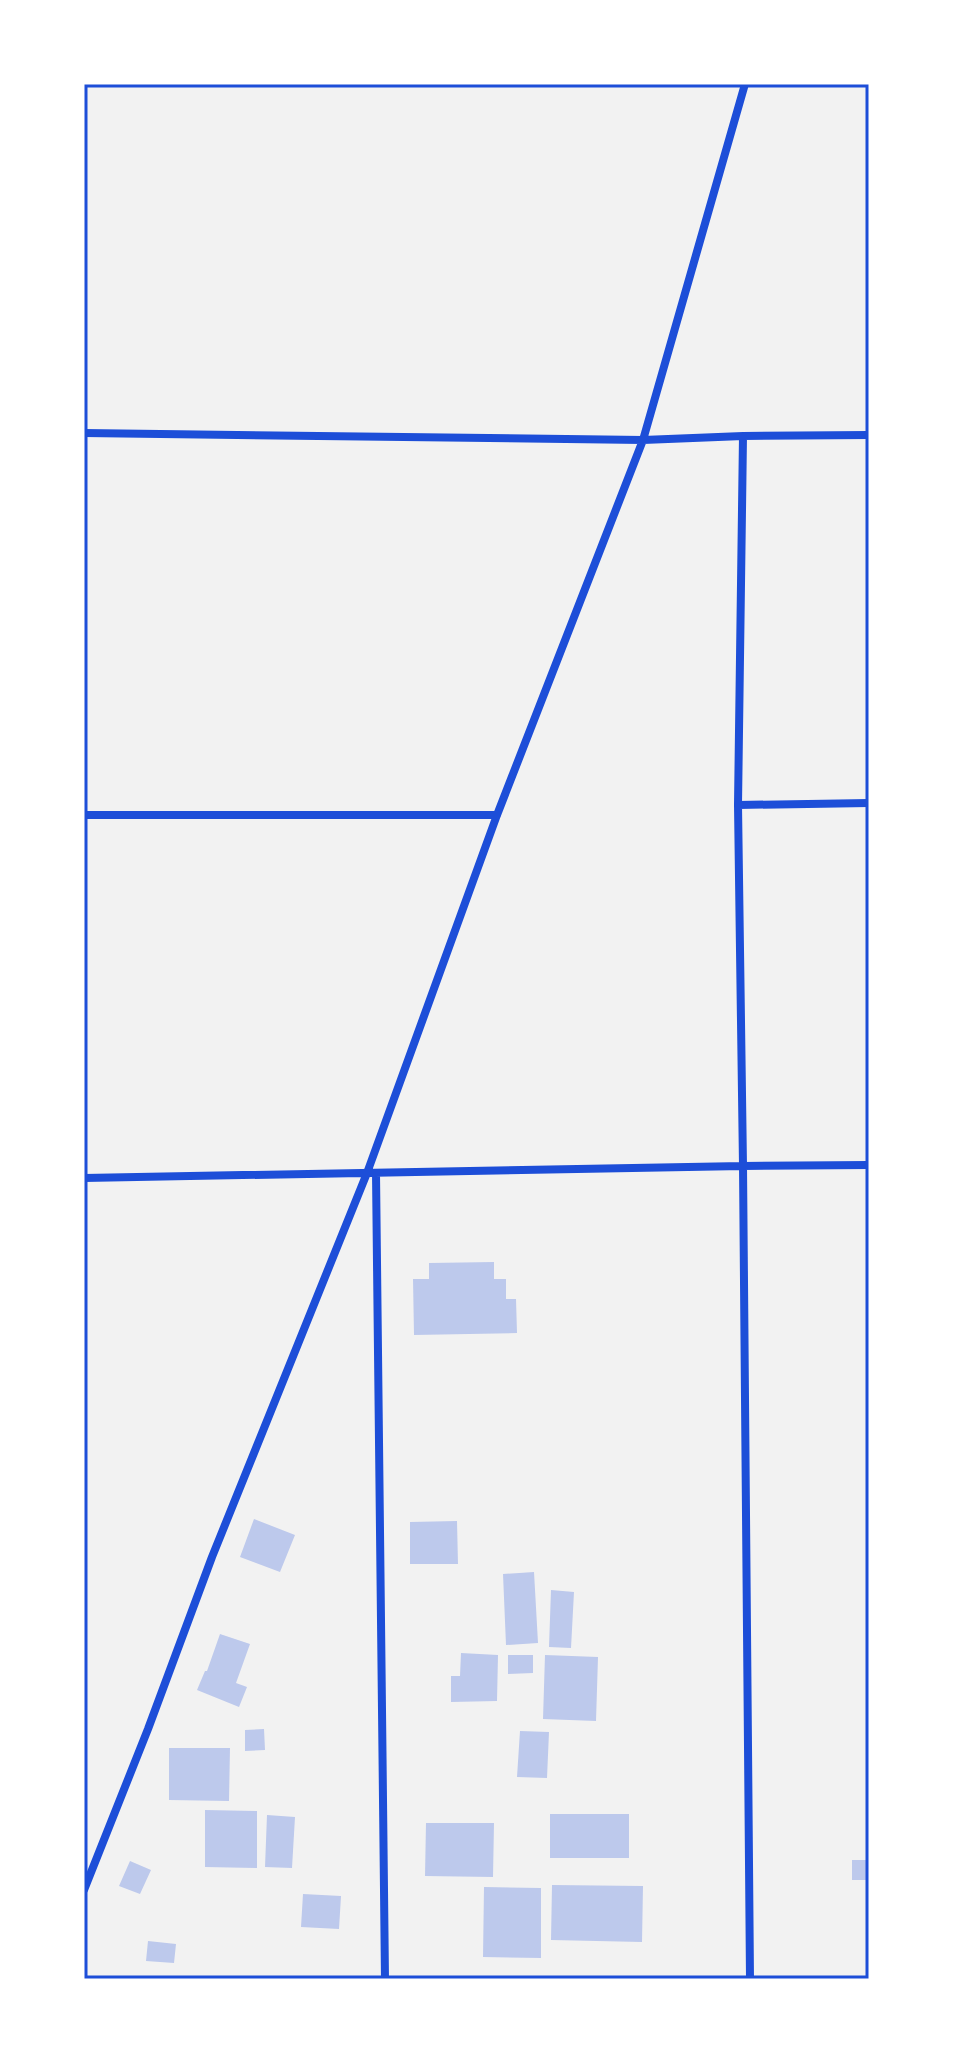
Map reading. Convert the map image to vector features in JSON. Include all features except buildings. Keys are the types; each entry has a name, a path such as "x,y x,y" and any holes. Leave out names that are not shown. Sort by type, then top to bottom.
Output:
{"street":[{"path":"84,1890 212,1557 371,1173 497,815 643,440 745,84"},
{"path":"84,433 643,440 869,435"},
{"path":"743,436 738,805 750,1979"},
{"path":"738,805 869,803"},
{"path":"84,815 497,815"},
{"path":"84,1178 869,1165"},
{"path":"371,1173 385,1979"}]}
